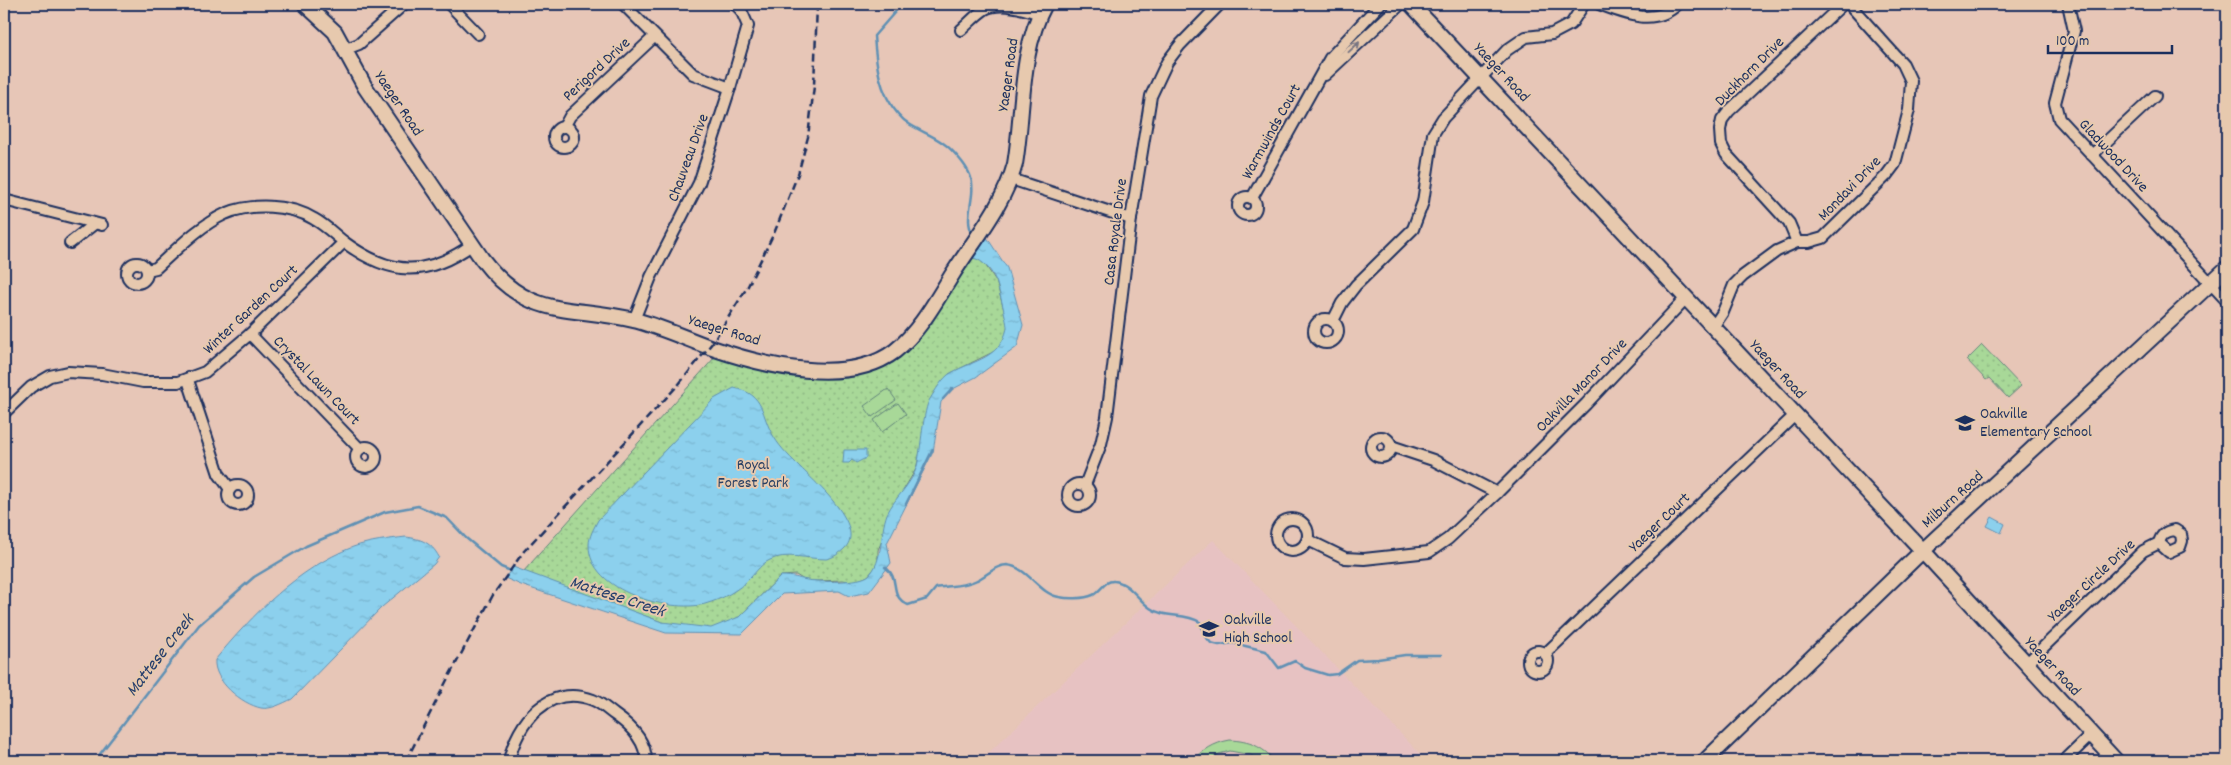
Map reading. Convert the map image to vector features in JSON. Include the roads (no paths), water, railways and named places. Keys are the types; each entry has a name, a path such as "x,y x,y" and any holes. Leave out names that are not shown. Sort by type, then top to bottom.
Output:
{"street":[{"name":"Yaeger Road","path":"305,4 335,32 346,49 365,87 473,244 502,282 529,300 549,306 634,320 748,358 810,370 847,370 884,358 908,338 984,226 1011,179 1018,146 1027,60 1033,32 1042,9"},
{"path":"346,49 359,44 404,4"},
{"path":"449,4 478,34"},
{"path":"623,4 693,74 730,88"},
{"name":"Chauveau Drive","path":"634,320 651,277 699,183 730,88 748,26 741,10 735,4"},
{"name":"Casa Royale Drive","path":"1085,485 1100,444 1107,417 1131,219 1151,96 1167,62 1180,45 1220,4"},
{"name":"Warmwinds Court","path":"1252,198 1330,58 1380,4"},
{"name":"Warmwinds Court","path":"1318,81 1401,4"},
{"name":"Yaeger Road","path":"1411,4 1923,551 2116,761"},
{"path":"1333,321 1342,303 1356,285 1413,229 1423,202 1433,134 1443,118 1507,50 1526,37 1552,34 1572,24 1584,4"},
{"path":"1598,4 1624,14 1655,18 1678,4"},
{"name":"Duckhorn Drive","path":"1797,242 1789,224 1726,154 1721,144 1720,130 1722,120 1738,100 1843,4"},
{"name":"Mondavi Drive","path":"1713,327 1723,312 1734,285 1777,251 1797,242 1824,238 1886,176 1894,164 1909,110 1911,81 1903,64 1848,4"},
{"name":"Gladwood Drive","path":"2068,4 2074,32 2055,103 2055,111 2062,124 2227,301"},
{"path":"961,30 985,9 993,6 1042,9"},
{"name":"Perigord Drive","path":"564,127 570,116 654,37"},
{"path":"2092,155 2155,96"},
{"path":"1011,179 1131,219"},
{"path":"4,200 98,225 70,243"},
{"path":"147,270 156,268 212,221 239,209 268,207 305,214 326,226 344,242 370,259 401,270 440,264 473,244"},
{"name":"Winter Garden Court","path":"4,413 31,387 50,376 68,372 102,374 143,382 188,380 216,364 250,334 344,242"},
{"name":"Milburn Road","path":"1705,761 1923,551 2227,268"},
{"name":"Oakvilla Manor Drive","path":"1308,540 1345,558 1364,559 1429,552 1448,539 1497,492 1586,404 1686,298"},
{"name":"Crystal Lawn Court","path":"250,334 360,449"},
{"path":"188,380 219,474 230,489"},
{"path":"2227,414 2227,424"},
{"name":"Yaeger Court","path":"1545,654 1795,415"},
{"path":"1391,446 1432,460 1497,492"},
{"name":"Yaeger Circle Drive","path":"2026,664 2143,551 2159,543"},
{"path":"509,761 516,736 536,710 557,698 579,696 595,700 626,722 638,737 646,752 646,761"},
{"path":"2064,761 2091,735"}],"water":[{"path":"986,236 1007,268 1023,325 1017,347 976,377 951,390 941,402 933,452 887,543 891,563 869,592 849,596 839,591 782,594 742,634 666,633 505,578 513,567 662,622 711,628 739,617 781,576 813,581 849,581 869,575 877,563 887,514 915,473 930,399 939,384 948,375 993,352 1004,338 1007,326 996,281 987,266 973,258"},
{"path":"734,388 752,395 757,400 780,446 836,505 849,528 850,539 845,548 831,558 826,559 783,556 770,560 735,591 705,604 690,606 653,602 634,596 616,587 602,575 593,561 589,542 598,520 714,399"},
{"path":"844,450 866,450 866,458 856,463 852,460 849,463 843,463"},
{"path":"1992,517 2005,524 2001,533 1987,526"},
{"path":"406,537 425,542 433,548 439,557 434,564 382,607 292,699 273,707 261,708 253,706 238,697 224,683 219,676 215,660 244,626 277,594 313,567 353,547"}],"waterway":[{"name":"Mattese Creek","path":"902,4 874,36 877,67 883,87 892,105 903,119 947,146 968,171 972,183 969,221 973,234"},
{"name":"Mattese Creek","path":"943,399 953,388"},
{"name":"Mattese Creek","path":"906,504 933,449"},
{"name":"Mattese Creek","path":"96,761 199,625 254,577 306,546 385,512 418,506 447,518 466,538 501,567 511,571"},
{"path":"885,567 893,577 898,596 908,605 927,599 936,588 973,582 1003,565 1021,570 1045,591 1063,598 1089,596 1096,593 1108,582 1119,582 1156,611 1168,615 1188,617 1200,622 1206,637 1211,643 1219,645 1233,643 1266,651 1279,668 1295,661 1305,668 1328,675 1337,674 1357,660 1405,655 1441,655"}],"railway":[{"path":"406,761 493,595 524,551 679,384 713,342 748,286 775,231 798,174 808,137 814,86 817,4"}],"place":[{"name":"Oakville Elementary School","path":"1965,423"},
{"name":"Oakville High School","path":"1209,629"}],"park label":[{"name":"Royal Forest Park","path":"753,474"}]}
